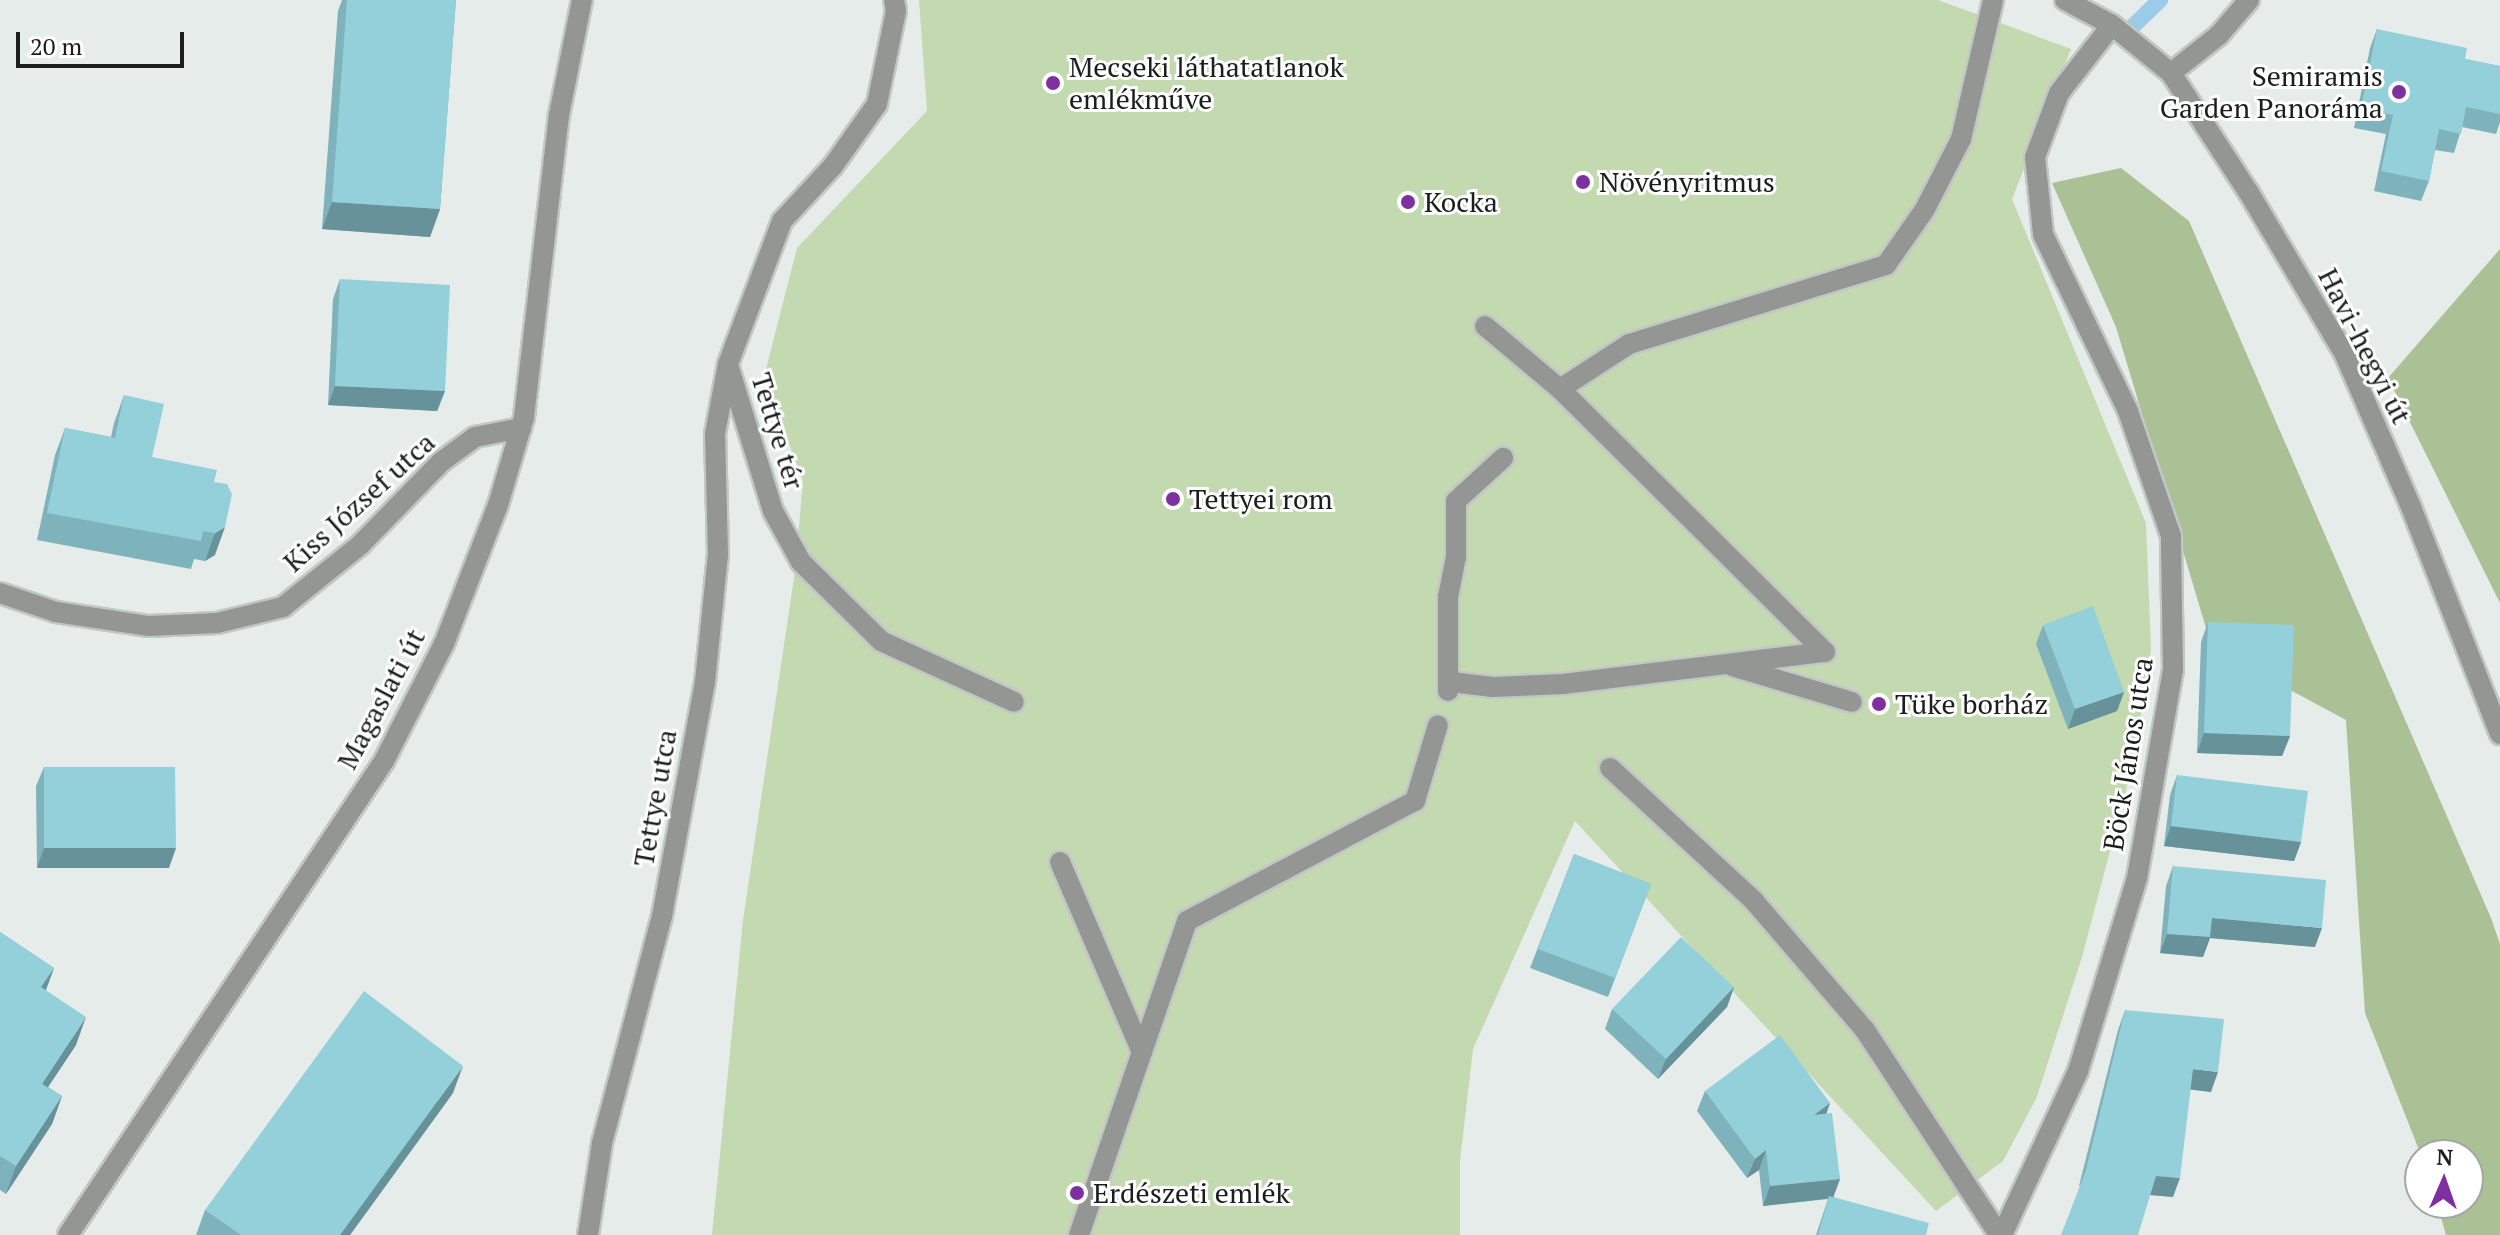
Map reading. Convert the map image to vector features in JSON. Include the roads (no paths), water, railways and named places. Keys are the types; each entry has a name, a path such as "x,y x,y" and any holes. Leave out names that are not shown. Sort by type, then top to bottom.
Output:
{"street":[{"name":"Magaslati út","path":"68,1235 384,761 444,644 498,505 521,428 546,259 559,115 582,0"},
{"name":"Tettye tér","path":"894,0 896,11 877,104 833,166 782,221 728,364 773,511 801,562 881,641 1014,702"},
{"path":"1560,389 1629,344 1886,265 1925,209 1961,139 1993,0"},
{"path":"2065,0 2112,25"},
{"path":"2171,73 2219,35 2249,0"},
{"name":"Böck János utca","path":"2000,1235 2078,1071 2137,878 2173,670 2171,536 2128,411 2043,234 2035,157 2059,93 2112,25"},
{"name":"Havi-hegyi út","path":"2112,25 2171,73 2345,355 2500,734"},
{"path":"1485,326 1560,389 1825,652 1563,684 1450,687 1448,597 1456,557 1456,501 1503,458"},
{"name":"Tettye utca","path":"588,1235 602,1143 662,916 705,682 718,555 715,434 728,364"},
{"name":"Kiss József utca","path":"0,593 56,612 149,626 217,623 283,607 360,545 441,462 475,437 521,428"},
{"path":"1724,664 1852,702"},
{"path":"1079,1235 1187,921 1415,801 1438,725"},
{"name":"Böck János utca","path":"1610,768 1754,901 1865,1030 2000,1235"},
{"path":"1060,862 1142,1052"}],"waterway":[{"path":"2128,31 2160,0"}],"place":[{"name":"Mecseki láthatatlanok emlékműve","path":"1053,83"},
{"name":"Semiramis Garden Panoráma","path":"2399,92"},
{"name":"Növényritmus","path":"1583,182"},
{"name":"Kocka","path":"1408,202"},
{"name":"Tettyei rom","path":"1173,499"},
{"name":"Tüke borház","path":"1879,704"},
{"name":"Erdészeti emlék","path":"1077,1193"}]}
